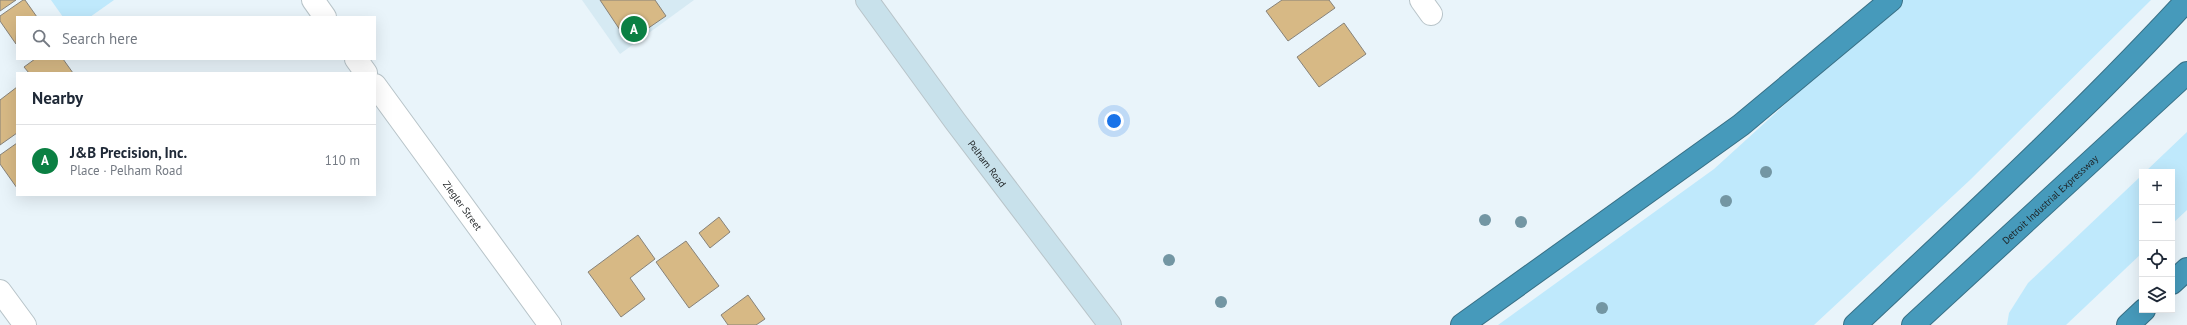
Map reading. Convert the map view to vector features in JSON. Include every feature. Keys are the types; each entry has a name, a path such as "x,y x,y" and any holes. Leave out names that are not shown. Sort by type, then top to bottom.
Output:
{"highway":[{"path":"1462,325 1741,126 1891,0"},
{"path":"1855,325 2018,173 2132,59 2187,0"},
{"name":"Detroit Industrial Expressway","path":"1913,325 2187,73"},
{"path":"2175,280 2187,269"},
{"path":"2128,325 2141,313"}],"main road":[{"name":"Pelham Road","path":"868,0 955,121 1110,325"}],"street":[{"path":"313,0 324,16"},
{"path":"357,60 365,72"},
{"name":"Ziegler Street","path":"376,86 550,325"},
{"path":"0,291 25,325"}],"shaded area":[{"path":"51,0 114,0 91,16 62,16"},
{"path":"582,0 694,0 620,54"},
{"path":"1900,0 2151,0 1970,180 1814,325 1498,325 1714,169"},
{"path":"2187,132 2187,210 2175,221 2175,169 2148,169"},
{"path":"2139,178 2139,256 2066,325 2007,325 2009,313 2028,283"}],"building":[{"path":"0,0 16,0 0,11"},
{"path":"25,0 36,16 16,16 16,44 0,21 0,16"},
{"path":"600,0 655,0 666,16 628,42"},
{"path":"1282,0 1329,0 1335,8 1288,41 1266,11"},
{"path":"1344,23 1366,54 1319,87 1297,57"},
{"path":"34,60 64,60 72,72 28,72 24,67"},
{"path":"16,88 16,134 0,145 0,100"},
{"path":"16,144 16,187 0,164 0,155"},
{"path":"719,217 730,232 710,248 699,233"},
{"path":"638,235 655,259 630,278 645,299 621,317 588,272"},
{"path":"686,241 719,286 689,308 656,262"},
{"path":"748,295 765,319 756,325 728,325 721,315"}],"place":[{"name":"J&B Precision, Inc.","path":"634,29"}]}
